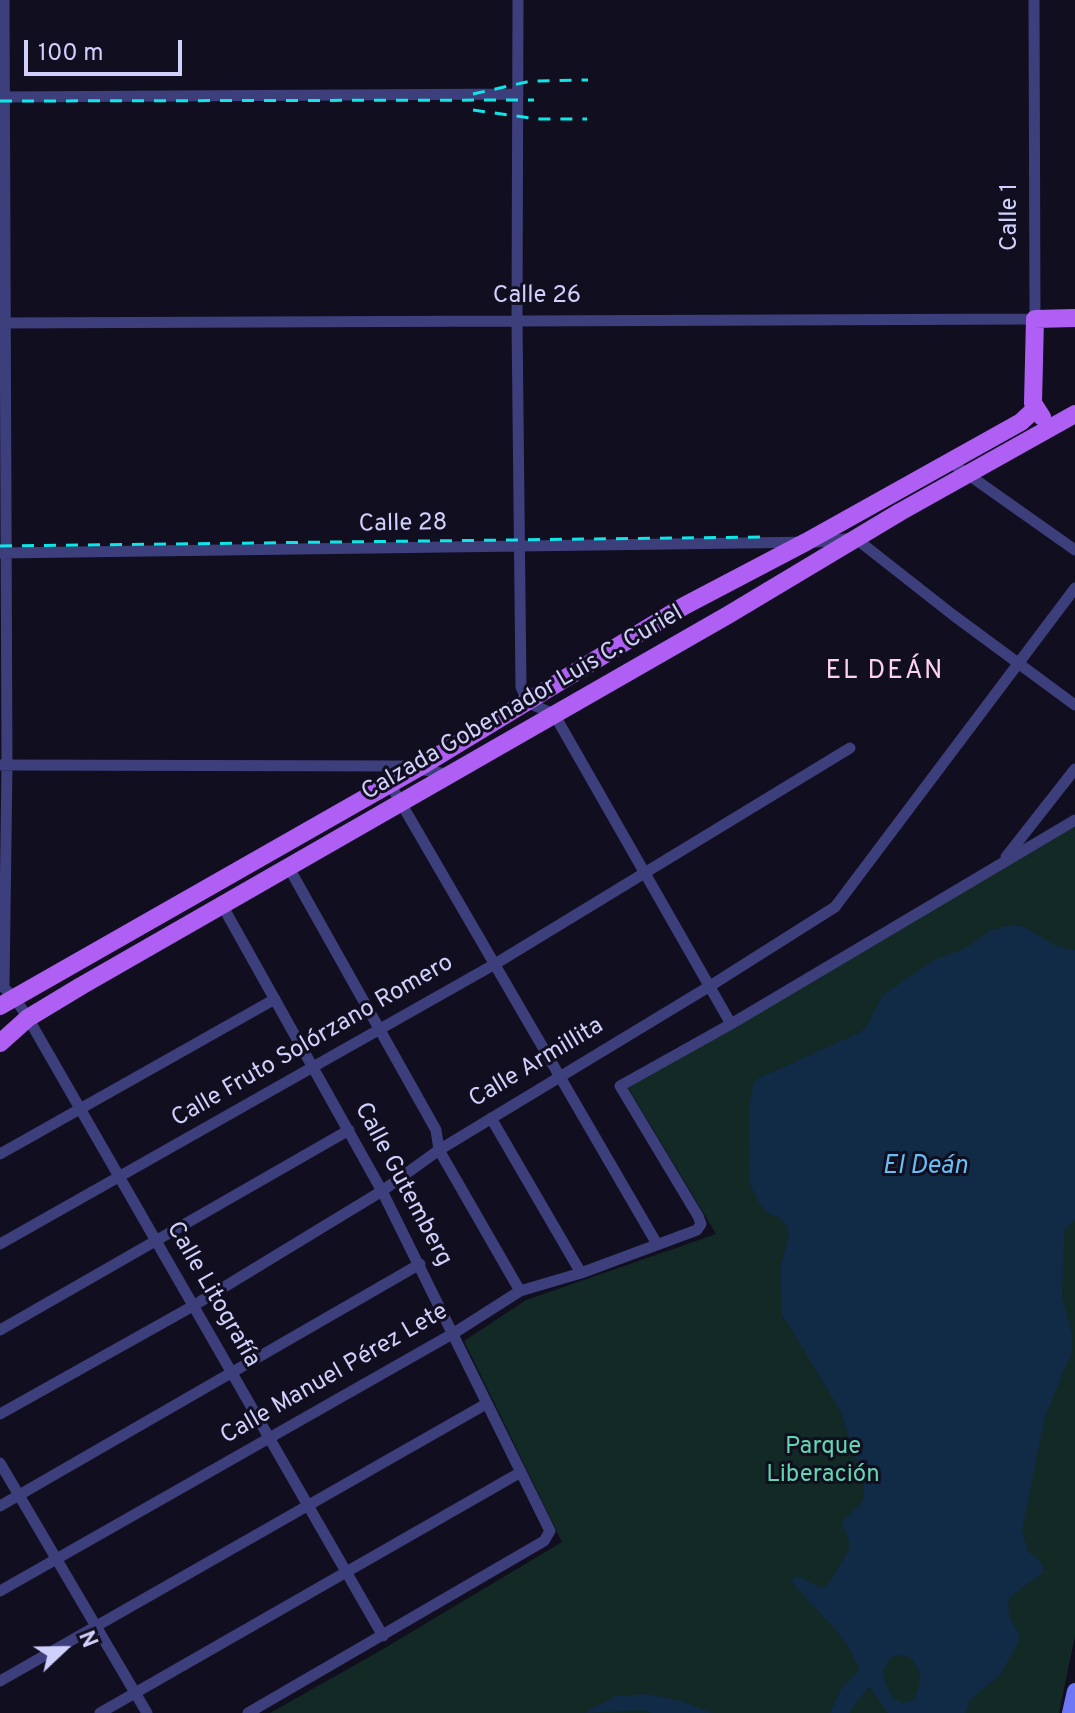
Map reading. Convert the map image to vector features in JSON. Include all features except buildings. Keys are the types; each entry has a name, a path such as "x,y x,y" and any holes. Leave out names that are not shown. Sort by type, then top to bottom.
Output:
{"main road":[{"name":"Calle 26","path":"1035,319 1075,318"},
{"name":"Calle 1","path":"1035,319 1035,409"},
{"path":"1035,409 1053,426"},
{"name":"Calzada Gobernador Luis C. Curiel","path":"5,994 390,784 684,606 1021,422 1035,409"},
{"name":"Calzada Gobernador Luis C. Curiel","path":"0,1043 28,1018 728,615 855,538 1075,414"},
{"path":"1070,1713 1075,1691"}],"street":[{"path":"4,0 5,994"},
{"path":"518,0 517,321 521,687 533,705 554,714 731,1024 1075,820"},
{"name":"Calle 1","path":"1034,0 1035,319"},
{"path":"2,97 518,94"},
{"name":"Calle 26","path":"2,323 1035,319"},
{"path":"949,461 1075,550"},
{"path":"855,538 1075,705"},
{"name":"Calle 28","path":"3,553 806,542 855,538"},
{"name":"Calle Armillita","path":"0,1414 193,1306 382,1191 439,1150 559,1075 710,986 835,907 1075,588"},
{"name":"Calle Fruto Solórzano Romero","path":"0,1244 495,964 850,748"},
{"path":"3,765 250,764 418,768 450,775"},
{"path":"1001,864 1075,769"},
{"path":"390,784 657,1244"},
{"path":"289,868 436,1130 439,1150 520,1291"},
{"name":"Calle Gutemberg","path":"222,905 382,1191 548,1527 549,1535 544,1541 383,1636"},
{"name":"Calle Litografía","path":"5,994 28,1018 383,1636"},
{"path":"0,1154 275,999"},
{"name":"Calle Manuel Pérez Lete","path":"0,1591 454,1333 520,1291 581,1273 697,1230 701,1224 620,1086 731,1024"},
{"path":"491,1118 581,1273"},
{"path":"0,1330 349,1130"},
{"path":"0,1506 420,1264"},
{"path":"0,1681 486,1404"},
{"path":"0,1463 147,1713"},
{"path":"100,1713 521,1472"},
{"path":"248,1713 383,1636"}],"green space":[{"name":"Parque Liberación","path":"1075,823 1075,1636 1059,1713 270,1713 562,1542 464,1341 526,1300 716,1234 627,1086"}],"water":[{"name":"El Deán","path":"1012,925 1025,927 1058,947 1075,950 1075,1220 1065,1230 1062,1297 1072,1333 1072,1351 1045,1417 1022,1531 1028,1551 1041,1562 1044,1572 1011,1596 1008,1604 1011,1620 1019,1633 1018,1643 1000,1675 970,1700 966,1713 888,1713 869,1686 849,1713 830,1713 842,1687 860,1670 837,1631 792,1583 793,1578 801,1577 820,1588 831,1580 849,1549 842,1522 863,1501 864,1483 840,1410 782,1314 780,1268 789,1237 787,1226 760,1205 750,1184 749,1108 752,1091 754,1082 759,1078 861,1032 883,995 934,960 964,949 991,930","holes":["900,1655 911,1658 920,1677 918,1691 913,1700 903,1703 893,1698 883,1671 891,1657"]},
{"path":"647,1694 681,1701 713,1713 652,1713 640,1710 584,1713 616,1696"}],"railway":[{"path":"473,94 531,81 588,80"},
{"path":"0,101 534,100"},
{"path":"473,110 538,119 587,119"},
{"path":"0,546 762,537"}],"district":[{"name":"EL DEÁN","path":"885,673"}]}
